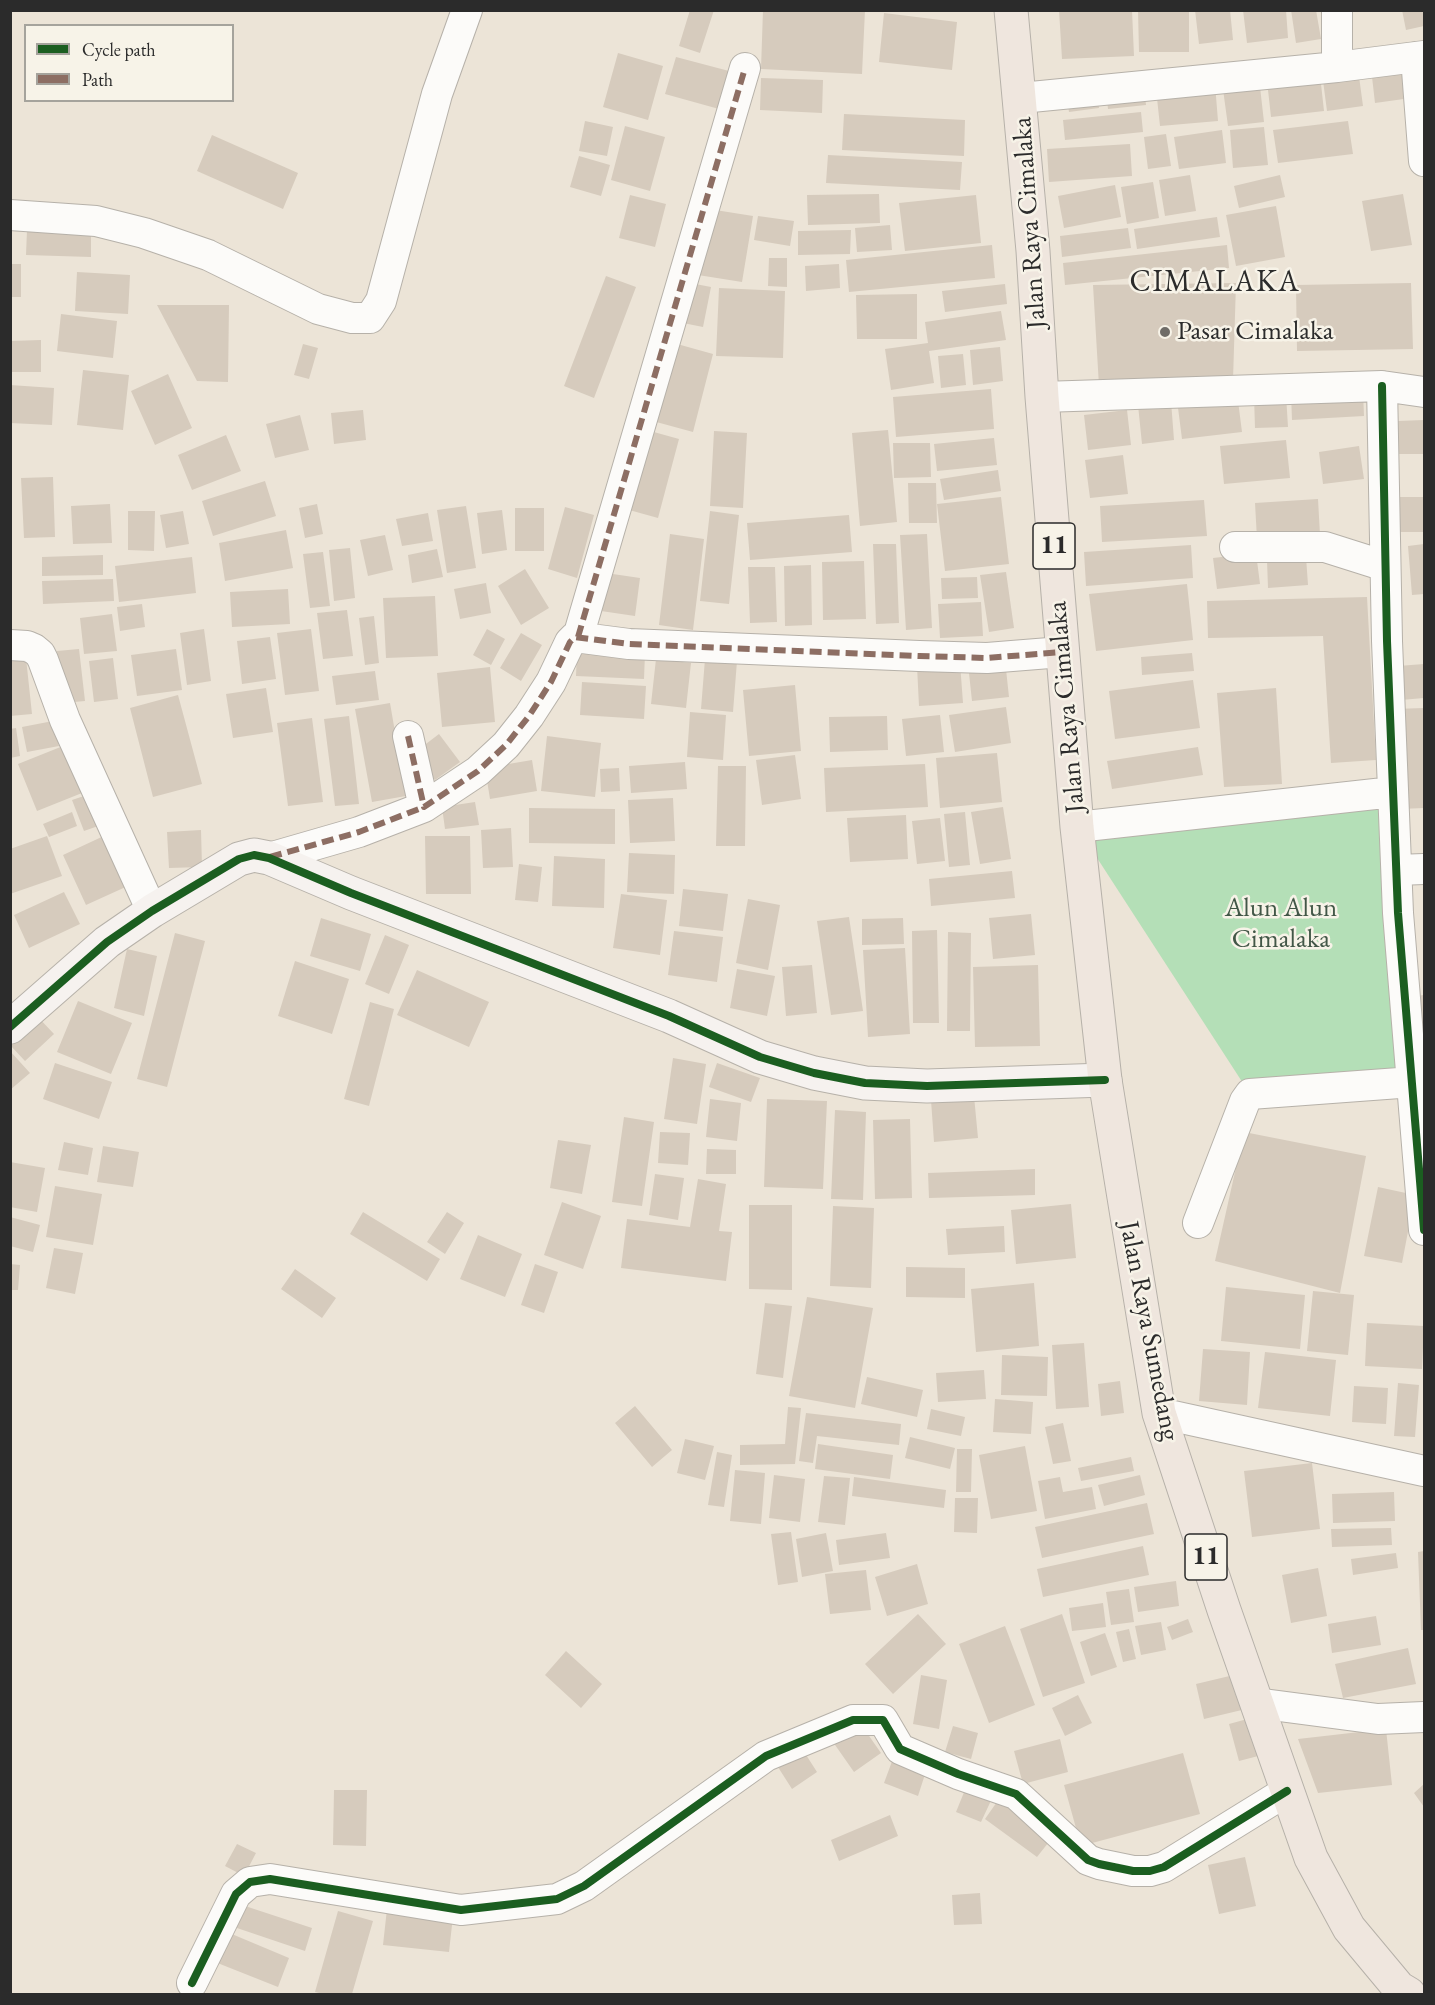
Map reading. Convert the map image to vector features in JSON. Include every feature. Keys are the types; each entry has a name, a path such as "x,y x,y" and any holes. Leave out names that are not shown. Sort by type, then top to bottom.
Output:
{"highway":[{"name":"Jalan Raya Cimalaka","path":"1011,10 1021,98 1042,397 1077,827 1105,1080"},
{"name":"Jalan Raya Sumedang","path":"1105,1080 1159,1413 1224,1610 1311,1858 1349,1928 1399,1988 1409,1995"}],"street":[{"path":"10,215 96,221 144,233 208,255 318,309 352,318 370,318 381,301 428,127 467,10"},
{"path":"1337,10 1337,67"},
{"path":"1021,98 1337,67 1420,56 1425,161"},
{"path":"586,639 745,68"},
{"path":"1042,397 1382,386 1425,392"},
{"path":"1382,386 1385,566 1393,792 1411,869 1398,913 1425,1230"},
{"path":"1235,547 1324,546 1385,566"},
{"path":"286,865 359,832 424,807 478,771 506,745 529,716 551,682 573,638 628,644 987,658 1062,652"},
{"path":"10,645 27,646 40,654 65,720 152,911"},
{"path":"408,736 424,807"},
{"path":"1077,827 1393,792"},
{"path":"10,1027 107,942 152,911 239,859 254,855 286,865 351,893 669,1016 760,1057 814,1073 865,1083 927,1086 1105,1080"},
{"path":"1198,1222 1245,1101 1250,1094 1413,1082"},
{"path":"1159,1413 1425,1471"},
{"path":"1256,1702 1378,1719 1425,1717"},
{"path":"192,1983 236,1893 250,1882 270,1879 461,1910 557,1899 577,1890 766,1756 853,1720 883,1720 900,1749 958,1774 1016,1794 1088,1860 1133,1871 1150,1871 1164,1867 1287,1791"}],"green space":[{"name":"Alun Alun Cimalaka","path":"1393,792 1413,1082 1250,1094 1077,827"}],"building":[{"path":"690,10 714,10 700,53 679,46"},
{"path":"763,10 865,10 862,74 761,69"},
{"path":"1059,10 1132,10 1134,56 1062,59"},
{"path":"1138,10 1189,10 1189,52 1139,52"},
{"path":"1195,10 1230,10 1233,40 1199,44"},
{"path":"1243,10 1286,10 1288,38 1247,43"},
{"path":"1291,10 1316,10 1321,39 1296,43"},
{"path":"1402,10 1424,10 1424,26 1406,30"},
{"path":"884,13 957,22 952,70 879,62"},
{"path":"618,53 663,66 648,120 603,107"},
{"path":"676,57 729,71 719,109 665,94"},
{"path":"1406,63 1411,98 1375,103 1371,68"},
{"path":"1358,69 1363,106 1327,111 1322,73"},
{"path":"1320,75 1324,111 1271,117 1267,81"},
{"path":"761,78 823,80 822,113 760,110"},
{"path":"1259,78 1264,122 1228,126 1222,82"},
{"path":"1215,84 1218,121 1160,126 1156,89"},
{"path":"1144,87 1146,105 1108,109 1106,91"},
{"path":"1097,94 1099,108 1069,112 1067,98"},
{"path":"1141,112 1143,132 1065,140 1063,120"},
{"path":"844,114 965,120 964,156 842,150"},
{"path":"585,121 613,127 607,156 579,151"},
{"path":"1348,121 1353,154 1278,163 1273,130"},
{"path":"625,126 665,137 650,191 611,180"},
{"path":"1264,127 1268,165 1233,168 1230,130"},
{"path":"1222,130 1226,163 1179,169 1174,137"},
{"path":"1166,134 1171,166 1148,169 1144,137"},
{"path":"212,135 298,173 283,209 197,171"},
{"path":"1130,144 1132,176 1049,182 1047,149"},
{"path":"828,155 962,162 960,190 826,183"},
{"path":"579,156 610,165 601,196 570,187"},
{"path":"1190,175 1196,211 1165,216 1159,180"},
{"path":"1280,175 1285,197 1239,208 1234,186"},
{"path":"1153,182 1159,218 1127,224 1121,187"},
{"path":"1115,185 1121,217 1064,228 1058,196"},
{"path":"879,194 880,223 808,225 807,195"},
{"path":"1403,194 1412,245 1371,251 1362,201"},
{"path":"630,195 666,204 655,247 619,238"},
{"path":"976,195 981,243 905,251 899,203"},
{"path":"1276,206 1285,257 1236,266 1226,215"},
{"path":"709,209 753,216 742,282 698,275"},
{"path":"758,216 794,221 790,246 754,240"},
{"path":"1217,217 1220,237 1137,249 1134,229"},
{"path":"890,225 892,250 857,252 855,228"},
{"path":"1128,228 1131,248 1062,257 1060,236"},
{"path":"27,230 91,233 91,257 26,255"},
{"path":"851,230 850,254 798,255 798,231"},
{"path":"992,245 995,278 849,292 846,260"},
{"path":"1227,245 1229,268 1065,285 1063,263"},
{"path":"769,258 787,258 787,287 768,286"},
{"path":"10,264 21,264 21,297 10,297"},
{"path":"839,264 840,288 806,291 805,266"},
{"path":"77,272 130,275 128,314 75,311"},
{"path":"606,276 636,287 594,398 564,386"},
{"path":"685,282 711,287 703,327 678,322"},
{"name":"Pasar Cimalaka","path":"1236,283 1233,380 1099,386 1093,285"},
{"path":"1411,283 1413,349 1297,351 1296,285"},
{"path":"1005,284 1007,304 945,312 942,291"},
{"path":"719,288 785,291 783,358 716,356"},
{"path":"917,294 917,339 857,339 856,295"},
{"path":"157,305 229,305 228,382 197,381"},
{"path":"1001,311 1006,340 929,351 934,383 891,390 885,349 928,343 925,322"},
{"path":"61,314 117,321 113,358 57,351"},
{"path":"41,340 41,372 10,372 10,341"},
{"path":"670,342 713,354 693,432 649,420"},
{"path":"303,344 318,348 309,379 294,375"},
{"path":"1000,347 1003,381 973,385 970,350"},
{"path":"963,354 966,385 941,388 938,356"},
{"path":"83,370 129,375 123,430 77,425"},
{"path":"168,374 192,428 155,445 131,391"},
{"path":"10,385 54,388 52,425 10,423"},
{"path":"991,389 994,429 896,437 893,397"},
{"path":"1363,391 1364,416 1292,420 1291,394"},
{"path":"1237,393 1242,432 1182,439 1177,400"},
{"path":"1286,395 1288,427 1255,428 1254,396"},
{"path":"1171,401 1174,440 1142,444 1138,405"},
{"path":"363,410 366,440 334,444 331,413"},
{"path":"1127,410 1131,445 1088,450 1084,415"},
{"path":"300,415 309,450 275,458 266,424"},
{"path":"1424,420 1424,454 1399,454 1398,421"},
{"path":"643,429 679,439 658,518 622,508"},
{"path":"888,430 897,522 860,526 852,433"},
{"path":"714,431 747,433 743,508 710,506"},
{"path":"226,435 241,471 192,490 178,455"},
{"path":"994,438 997,465 937,471 934,444"},
{"path":"1286,440 1290,478 1224,484 1220,446"},
{"path":"893,443 930,443 931,477 894,478"},
{"path":"1359,446 1364,479 1323,484 1319,452"},
{"path":"1123,455 1128,494 1090,498 1085,460"},
{"path":"998,470 1001,491 944,500 940,479"},
{"path":"53,477 55,537 24,538 21,478"},
{"path":"265,481 276,516 213,536 202,501"},
{"path":"908,483 936,483 937,523 909,523"},
{"path":"1001,497 1009,564 945,571 937,504"},
{"path":"1388,497 1424,497 1424,532 1388,532"},
{"path":"1318,499 1320,535 1257,539 1255,503"},
{"path":"1204,500 1207,536 1102,542 1100,506"},
{"path":"110,504 112,543 73,544 71,506"},
{"path":"317,504 323,534 305,538 299,508"},
{"path":"466,506 476,568 447,573 437,510"},
{"path":"565,507 594,515 577,578 548,569"},
{"path":"515,508 544,508 544,551 515,551"},
{"path":"502,510 507,550 482,554 477,513"},
{"path":"128,511 155,511 154,551 128,550"},
{"path":"183,511 189,544 166,548 160,515"},
{"path":"710,511 739,515 729,604 700,601"},
{"path":"428,513 433,541 402,546 396,519"},
{"path":"849,515 852,552 750,560 747,523"},
{"path":"286,530 293,568 225,581 219,543"},
{"path":"670,534 704,539 693,630 659,625"},
{"path":"927,534 932,628 906,630 900,535"},
{"path":"385,535 393,570 368,576 360,540"},
{"path":"873,544 896,544 899,623 876,624"},
{"path":"1424,544 1424,594 1412,595 1408,546"},
{"path":"1191,545 1193,578 1086,586 1084,552"},
{"path":"350,548 355,598 334,601 329,550"},
{"path":"437,549 443,577 412,583 408,555"},
{"path":"323,552 330,606 310,608 303,554"},
{"path":"1256,553 1260,584 1217,589 1213,558"},
{"path":"103,555 103,575 42,576 42,557"},
{"path":"192,557 196,593 119,602 115,566"},
{"path":"1306,557 1308,585 1268,588 1267,560"},
{"path":"864,561 866,619 823,620 822,562"},
{"path":"811,565 812,625 785,626 784,566"},
{"path":"748,567 775,567 777,622 750,623"},
{"path":"525,569 549,608 521,625 498,586"},
{"path":"1006,572 1014,628 989,632 980,575"},
{"path":"606,573 640,578 635,616 601,611"},
{"path":"977,577 978,598 942,599 941,578"},
{"path":"113,579 114,601 43,604 42,581"},
{"path":"486,583 491,613 460,619 454,589"},
{"path":"1187,584 1193,640 1096,651 1089,594"},
{"path":"288,589 290,624 232,627 230,592"},
{"path":"435,596 438,656 386,658 383,598"},
{"path":"1367,597 1376,760 1331,763 1323,636 1208,638 1207,601"},
{"path":"981,602 983,636 940,638 938,604"},
{"path":"142,604 145,627 120,631 117,607"},
{"path":"347,610 353,656 323,659 317,613"},
{"path":"112,614 117,651 84,654 80,618"},
{"path":"374,616 379,663 365,665 359,618"},
{"path":"204,629 211,681 187,685 180,633"},
{"path":"311,629 319,691 285,695 277,633"},
{"path":"487,629 505,639 491,665 473,655"},
{"path":"521,633 542,645 521,681 500,668"},
{"path":"270,637 276,679 242,684 237,641"},
{"path":"79,649 85,701 63,703 57,651"},
{"path":"176,649 182,690 137,696 131,655"},
{"path":"577,650 645,653 644,679 576,676"},
{"path":"1192,653 1194,671 1142,675 1141,657"},
{"path":"26,658 32,714 10,716 10,660"},
{"path":"113,658 118,699 94,702 89,661"},
{"path":"656,659 691,663 686,708 651,704"},
{"path":"705,659 737,661 733,712 701,709"},
{"path":"1005,660 1009,697 972,701 968,664"},
{"path":"960,663 963,703 919,706 917,666"},
{"path":"1424,664 1424,698 1401,700 1398,666"},
{"path":"490,667 495,722 442,727 437,673"},
{"path":"375,671 379,700 336,705 332,676"},
{"path":"1193,680 1200,728 1115,739 1109,691"},
{"path":"582,682 646,686 644,719 580,715"},
{"path":"795,685 801,751 749,756 743,690"},
{"path":"266,688 273,732 233,738 226,694"},
{"path":"1276,688 1282,784 1224,787 1217,693"},
{"path":"178,695 202,784 153,797 130,708"},
{"path":"390,703 406,796 372,802 355,709"},
{"path":"1006,707 1011,743 955,752 949,715"},
{"path":"1424,708 1424,808 1400,809 1395,709"},
{"path":"690,712 726,715 723,760 687,757"},
{"path":"940,715 944,752 906,756 902,719"},
{"path":"349,716 359,804 335,806 324,719"},
{"path":"887,716 888,750 830,752 829,717"},
{"path":"312,718 323,802 288,806 277,723"},
{"path":"53,721 59,746 27,752 22,727"},
{"path":"16,728 20,756 10,758 10,729"},
{"path":"439,734 460,762 435,780 414,753"},
{"path":"547,736 601,743 595,797 541,791"},
{"path":"63,746 82,793 37,811 18,764"},
{"path":"1198,747 1203,775 1112,789 1107,761"},
{"path":"997,753 1002,802 940,808 936,758"},
{"path":"795,755 801,799 762,805 756,760"},
{"path":"532,760 537,791 490,799 485,768"},
{"path":"685,762 687,789 631,793 629,766"},
{"path":"925,764 928,807 826,812 824,768"},
{"path":"718,766 746,766 745,846 716,846"},
{"path":"619,768 620,791 601,792 600,769"},
{"path":"90,794 101,825 84,831 72,800"},
{"path":"673,798 675,841 630,843 628,800"},
{"path":"475,802 479,825 445,829 442,807"},
{"path":"1003,807 1011,859 980,864 971,812"},
{"path":"529,808 615,809 615,844 529,843"},
{"path":"72,812 77,826 49,837 43,824"},
{"path":"965,812 970,865 949,867 944,814"},
{"path":"906,815 908,859 850,862 847,818"},
{"path":"940,818 945,861 917,864 912,821"},
{"path":"511,828 513,867 483,868 481,830"},
{"path":"201,830 202,867 169,868 167,832"},
{"path":"108,834 130,885 86,905 63,855"},
{"path":"47,836 62,876 10,894 10,849"},
{"path":"425,836 470,836 471,894 426,894"},
{"path":"629,853 675,855 674,894 627,892"},
{"path":"554,856 605,859 604,908 552,906"},
{"path":"519,864 542,867 538,902 515,900"},
{"path":"1012,871 1015,898 931,906 929,879"},
{"path":"683,889 728,894 723,931 679,926"},
{"path":"64,892 80,924 29,948 14,915"},
{"path":"621,894 667,900 660,955 613,948"},
{"path":"748,899 780,905 768,970 736,963"},
{"path":"1031,914 1035,955 993,959 989,918"},
{"path":"849,917 863,1011 831,1015 817,921"},
{"path":"321,918 371,934 360,971 310,956"},
{"path":"903,918 904,944 862,945 862,919"},
{"path":"937,930 939,1023 913,1023 912,931"},
{"path":"674,931 723,937 717,982 668,975"},
{"path":"948,932 971,933 970,1031 947,1031"},
{"path":"175,933 205,941 167,1087 137,1079"},
{"path":"385,935 409,945 389,994 365,984"},
{"path":"905,948 910,1034 868,1037 863,950"},
{"path":"127,949 157,956 144,1016 114,1008"},
{"path":"295,961 349,979 332,1034 278,1016"},
{"path":"812,965 817,1013 786,1016 782,967"},
{"path":"1038,965 1040,1046 975,1047 973,967"},
{"path":"737,969 775,976 767,1016 730,1008"},
{"path":"417,970 489,1002 469,1047 397,1015"},
{"path":"1424,995 1424,1029 1418,1030 1414,996"},
{"path":"78,1001 132,1023 111,1074 57,1052"},
{"path":"370,1002 394,1009 369,1106 344,1099"},
{"path":"37,1016 54,1034 25,1061 10,1045 10,1041"},
{"path":"10,1051 30,1073 10,1090"},
{"path":"673,1058 706,1064 697,1124 664,1119"},
{"path":"55,1063 112,1082 99,1119 43,1099"},
{"path":"717,1063 760,1078 751,1102 709,1087"},
{"path":"974,1096 978,1138 934,1142 931,1100"},
{"path":"710,1099 741,1103 737,1141 706,1137"},
{"path":"767,1099 827,1101 823,1189 764,1187"},
{"path":"835,1110 866,1112 863,1200 831,1199"},
{"path":"624,1117 654,1122 642,1206 612,1202"},
{"path":"910,1119 912,1198 875,1199 873,1120"},
{"path":"660,1132 690,1133 688,1165 658,1163"},
{"path":"1244,1132 1366,1156 1340,1293 1215,1261"},
{"path":"558,1140 591,1145 582,1194 550,1188"},
{"path":"64,1142 93,1148 88,1175 58,1170"},
{"path":"103,1146 139,1152 133,1187 97,1182"},
{"path":"707,1149 736,1150 736,1174 706,1174"},
{"path":"10,1162 45,1168 37,1212 10,1207"},
{"path":"1035,1169 1035,1195 929,1198 928,1173"},
{"path":"655,1174 684,1178 678,1220 649,1215"},
{"path":"698,1179 726,1184 719,1231 732,1232 726,1281 621,1268 627,1219 690,1227"},
{"path":"55,1186 102,1194 93,1245 46,1237"},
{"path":"1378,1187 1415,1195 1402,1263 1364,1256"},
{"path":"562,1202 601,1216 583,1269 544,1255"},
{"path":"1071,1204 1076,1258 1016,1264 1011,1210"},
{"path":"749,1205 792,1205 792,1290 749,1289"},
{"path":"833,1206 874,1208 871,1288 830,1286"},
{"path":"363,1212 440,1259 427,1281 350,1234"},
{"path":"447,1212 464,1223 445,1254 427,1242"},
{"path":"10,1217 40,1225 33,1252 10,1246"},
{"path":"1004,1226 1005,1252 948,1255 946,1229"},
{"path":"478,1235 522,1254 505,1297 460,1279"},
{"path":"54,1248 83,1253 75,1294 46,1288"},
{"path":"10,1264 20,1265 18,1290 10,1290"},
{"path":"535,1264 558,1272 544,1313 521,1305"},
{"path":"906,1267 965,1268 965,1298 906,1297"},
{"path":"295,1269 336,1298 322,1318 281,1289"},
{"path":"1034,1283 1039,1346 976,1352 971,1289"},
{"path":"1226,1287 1305,1295 1300,1349 1221,1341"},
{"path":"1313,1291 1354,1295 1348,1355 1307,1351"},
{"path":"807,1297 873,1308 855,1408 789,1396"},
{"path":"765,1303 792,1306 783,1378 756,1374"},
{"path":"1367,1323 1424,1326 1422,1369 1365,1366"},
{"path":"1084,1343 1089,1407 1056,1409 1052,1345"},
{"path":"1203,1349 1250,1352 1247,1405 1199,1401"},
{"path":"1265,1352 1336,1360 1330,1416 1258,1408"},
{"path":"1002,1355 1048,1357 1047,1396 1001,1395"},
{"path":"984,1370 986,1399 938,1402 936,1373"},
{"path":"867,1377 923,1390 917,1417 861,1404"},
{"path":"1120,1381 1124,1413 1101,1416 1098,1384"},
{"path":"1398,1383 1419,1385 1415,1437 1394,1436"},
{"path":"1354,1386 1388,1388 1386,1424 1352,1422"},
{"path":"995,1399 1033,1402 1031,1434 993,1432"},
{"path":"635,1406 672,1450 652,1467 615,1423"},
{"path":"788,1407 801,1408 795,1464 740,1465 740,1445 785,1444"},
{"path":"931,1409 965,1417 961,1436 927,1429"},
{"path":"806,1413 901,1424 899,1445 817,1436 813,1463 799,1461"},
{"path":"1063,1423 1071,1461 1053,1464 1045,1427"},
{"path":"910,1437 955,1448 950,1469 905,1458"},
{"path":"685,1439 714,1446 705,1480 677,1473"},
{"path":"818,1444 893,1455 890,1479 815,1469"},
{"path":"1025,1446 1037,1511 991,1519 979,1455"},
{"path":"957,1449 972,1449 971,1492 956,1492"},
{"path":"717,1452 732,1455 724,1507 708,1505"},
{"path":"1131,1457 1134,1471 1081,1481 1078,1468"},
{"path":"1312,1463 1320,1529 1252,1537 1244,1471"},
{"path":"735,1470 765,1473 761,1524 730,1521"},
{"path":"774,1475 805,1479 800,1522 769,1518"},
{"path":"1140,1475 1145,1495 1104,1506 1098,1485"},
{"path":"824,1476 850,1478 845,1525 818,1522"},
{"path":"854,1477 946,1490 944,1508 852,1496"},
{"path":"1060,1477 1063,1492 1092,1487 1096,1509 1045,1519 1038,1481"},
{"path":"1394,1492 1395,1521 1333,1523 1332,1494"},
{"path":"955,1498 978,1498 977,1533 954,1532"},
{"path":"1147,1503 1154,1534 1042,1558 1035,1527"},
{"path":"1391,1528 1392,1545 1332,1547 1331,1529"},
{"path":"791,1532 798,1582 778,1585 771,1534"},
{"path":"826,1533 833,1571 802,1577 796,1539"},
{"path":"886,1533 890,1558 839,1565 836,1540"},
{"path":"1143,1546 1149,1575 1043,1597 1037,1569"},
{"path":"1424,1551 1424,1630 1421,1630 1418,1552"},
{"path":"1396,1553 1398,1568 1353,1575 1351,1559"},
{"path":"917,1564 928,1604 887,1616 875,1577"},
{"path":"1318,1568 1327,1616 1291,1623 1282,1575"},
{"path":"866,1570 871,1610 830,1614 825,1574"},
{"path":"1176,1581 1179,1606 1138,1612 1134,1587"},
{"path":"1129,1589 1134,1622 1111,1625 1106,1592"},
{"path":"1103,1603 1106,1627 1072,1631 1069,1608"},
{"path":"918,1614 946,1644 893,1694 865,1664"},
{"path":"1062,1614 1085,1683 1043,1697 1020,1629"},
{"path":"1376,1616 1381,1645 1332,1653 1328,1624"},
{"path":"1188,1619 1193,1632 1172,1640 1167,1627"},
{"path":"1161,1622 1166,1650 1141,1655 1135,1626"},
{"path":"1005,1626 1035,1705 989,1723 959,1644"},
{"path":"1129,1629 1136,1659 1123,1662 1116,1632"},
{"path":"1105,1633 1117,1667 1091,1676 1080,1642"},
{"path":"1408,1648 1416,1684 1343,1698 1335,1664"},
{"path":"566,1651 602,1684 581,1708 545,1675"},
{"path":"1238,1674 1246,1709 1204,1719 1196,1684"},
{"path":"921,1675 947,1680 939,1729 913,1724"},
{"path":"1078,1695 1092,1723 1065,1736 1052,1708"},
{"path":"1251,1718 1262,1755 1239,1761 1229,1724"},
{"path":"860,1723 881,1753 854,1772 833,1742"},
{"path":"953,1726 978,1733 971,1759 945,1752"},
{"path":"1386,1729 1392,1785 1318,1793 1298,1739"},
{"path":"1060,1739 1068,1772 1023,1784 1014,1751"},
{"path":"801,1747 817,1772 792,1789 776,1764"},
{"path":"1183,1753 1200,1814 1081,1846 1064,1785"},
{"path":"894,1756 927,1768 918,1796 884,1783"},
{"path":"969,1780 995,1792 981,1822 956,1812"},
{"path":"1424,1784 1424,1807 1414,1793"},
{"path":"334,1790 367,1790 366,1846 333,1845"},
{"path":"999,1799 1052,1838 1037,1857 985,1819"},
{"path":"890,1815 898,1836 839,1861 831,1840"},
{"path":"237,1844 256,1853 244,1876 225,1866"},
{"path":"1245,1857 1256,1906 1219,1914 1208,1865"},
{"path":"980,1893 982,1924 954,1925 952,1895"},
{"path":"242,1905 312,1928 305,1951 234,1927"},
{"path":"387,1909 453,1916 449,1952 383,1945"},
{"path":"338,1911 373,1921 352,1994 323,1994 315,1992"},
{"path":"227,1932 289,1958 278,1987 215,1962"}],"marked path":[{"path":"578,637 745,68"},
{"path":"408,736 424,807 478,771 506,745 529,716 551,682 570,642 575,637 629,644 919,656 987,658 1062,652"},
{"path":"270,857 359,832 424,807"}],"cycle path":[{"path":"1382,386 1387,641 1398,913 1424,1230"},
{"path":"10,1027 107,942 152,911 239,859 254,855 269,858 351,893 669,1016 760,1057 814,1073 865,1083 927,1086 1105,1080"},
{"path":"192,1983 236,1894 250,1882 270,1879 461,1910 557,1899 584,1886 766,1756 853,1720 883,1720 900,1749 958,1774 1016,1794 1088,1860 1133,1871 1150,1871 1164,1867 1287,1791"}],"place":[{"name":"Pasar Cimalaka","path":"1165,332"}],"district":[{"name":"CIMALAKA","path":"1215,283"}]}
